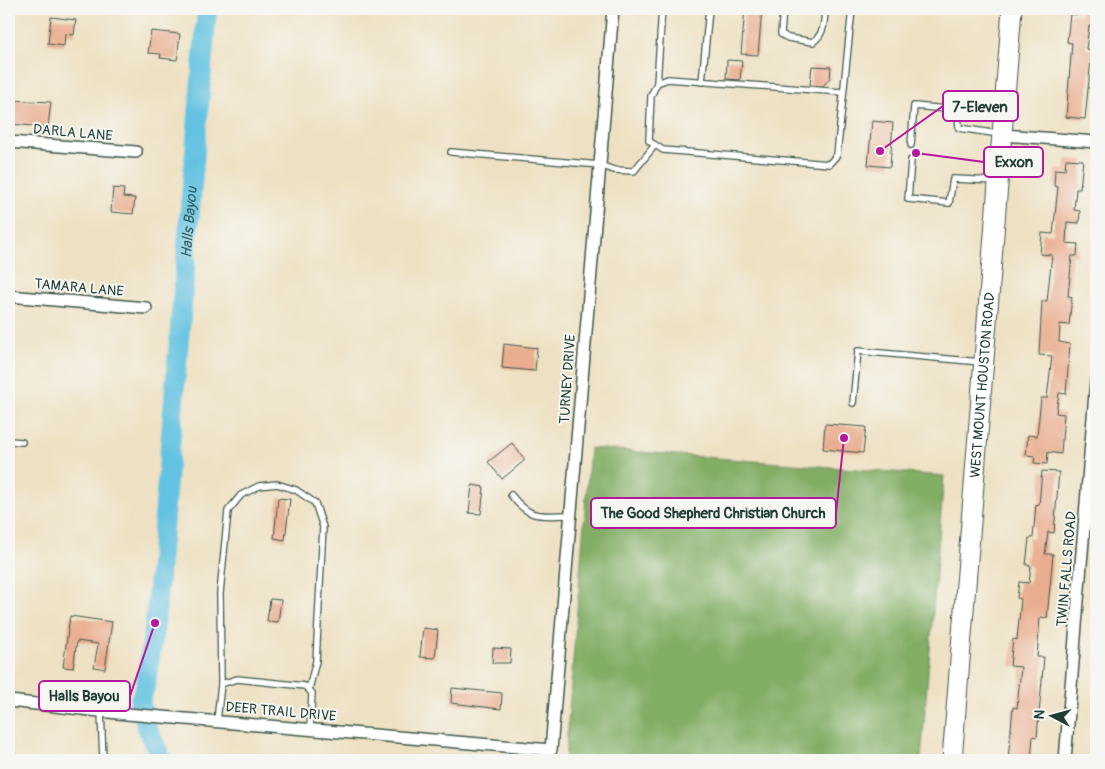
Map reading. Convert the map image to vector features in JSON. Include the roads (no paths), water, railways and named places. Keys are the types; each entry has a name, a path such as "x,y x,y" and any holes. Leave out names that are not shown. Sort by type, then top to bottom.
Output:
{"main road":[{"name":"WEST MOUNT HOUSTON ROAD","path":"952,760 1012,9"}],"street":[{"name":"TURNEY DRIVE","path":"551,750 613,9"},
{"path":"1002,135 1096,142"},
{"name":"DARLA LANE","path":"9,142 136,152"},
{"name":"TAMARA LANE","path":"9,296 146,308"},
{"name":"TWIN FALLS ROAD","path":"1065,760 1096,381"},
{"name":"DEER TRAIL DRIVE","path":"9,701 128,714 551,750"}],"lane":[{"path":"662,9 657,83 651,96 649,141 663,150 784,162 829,164 837,155 842,92 846,87 852,9"},
{"path":"702,82 709,9"},
{"path":"783,9 781,34 788,38 813,42 820,37 823,30 824,9"},
{"path":"657,83 668,79 842,92"},
{"path":"911,145 914,106 958,110 959,128 1002,135"},
{"path":"451,152 600,165 614,170 634,170 655,145"},
{"path":"910,160 908,199 949,203 953,179 998,181"},
{"path":"853,403 858,351 984,362"},
{"path":"9,441 22,442"},
{"path":"217,721 221,684 220,593 228,511 241,495 259,486 278,484 296,490 315,503 323,527 316,660 309,689"},
{"path":"511,495 526,513 537,515 572,515"},
{"path":"221,684 237,679 300,684 309,689 312,694 310,729"},
{"path":"101,711 104,760"}],"waterway":[{"name":"Halls Bayou","path":"162,760 147,728 140,701 146,684 155,623 207,9"}],"place":[{"name":"7-Eleven","path":"880,151"},
{"name":"Exxon","path":"916,153"},
{"name":"The Good Shepherd Christian Church","path":"844,438"},
{"name":"Halls Bayou","path":"155,623"}]}
